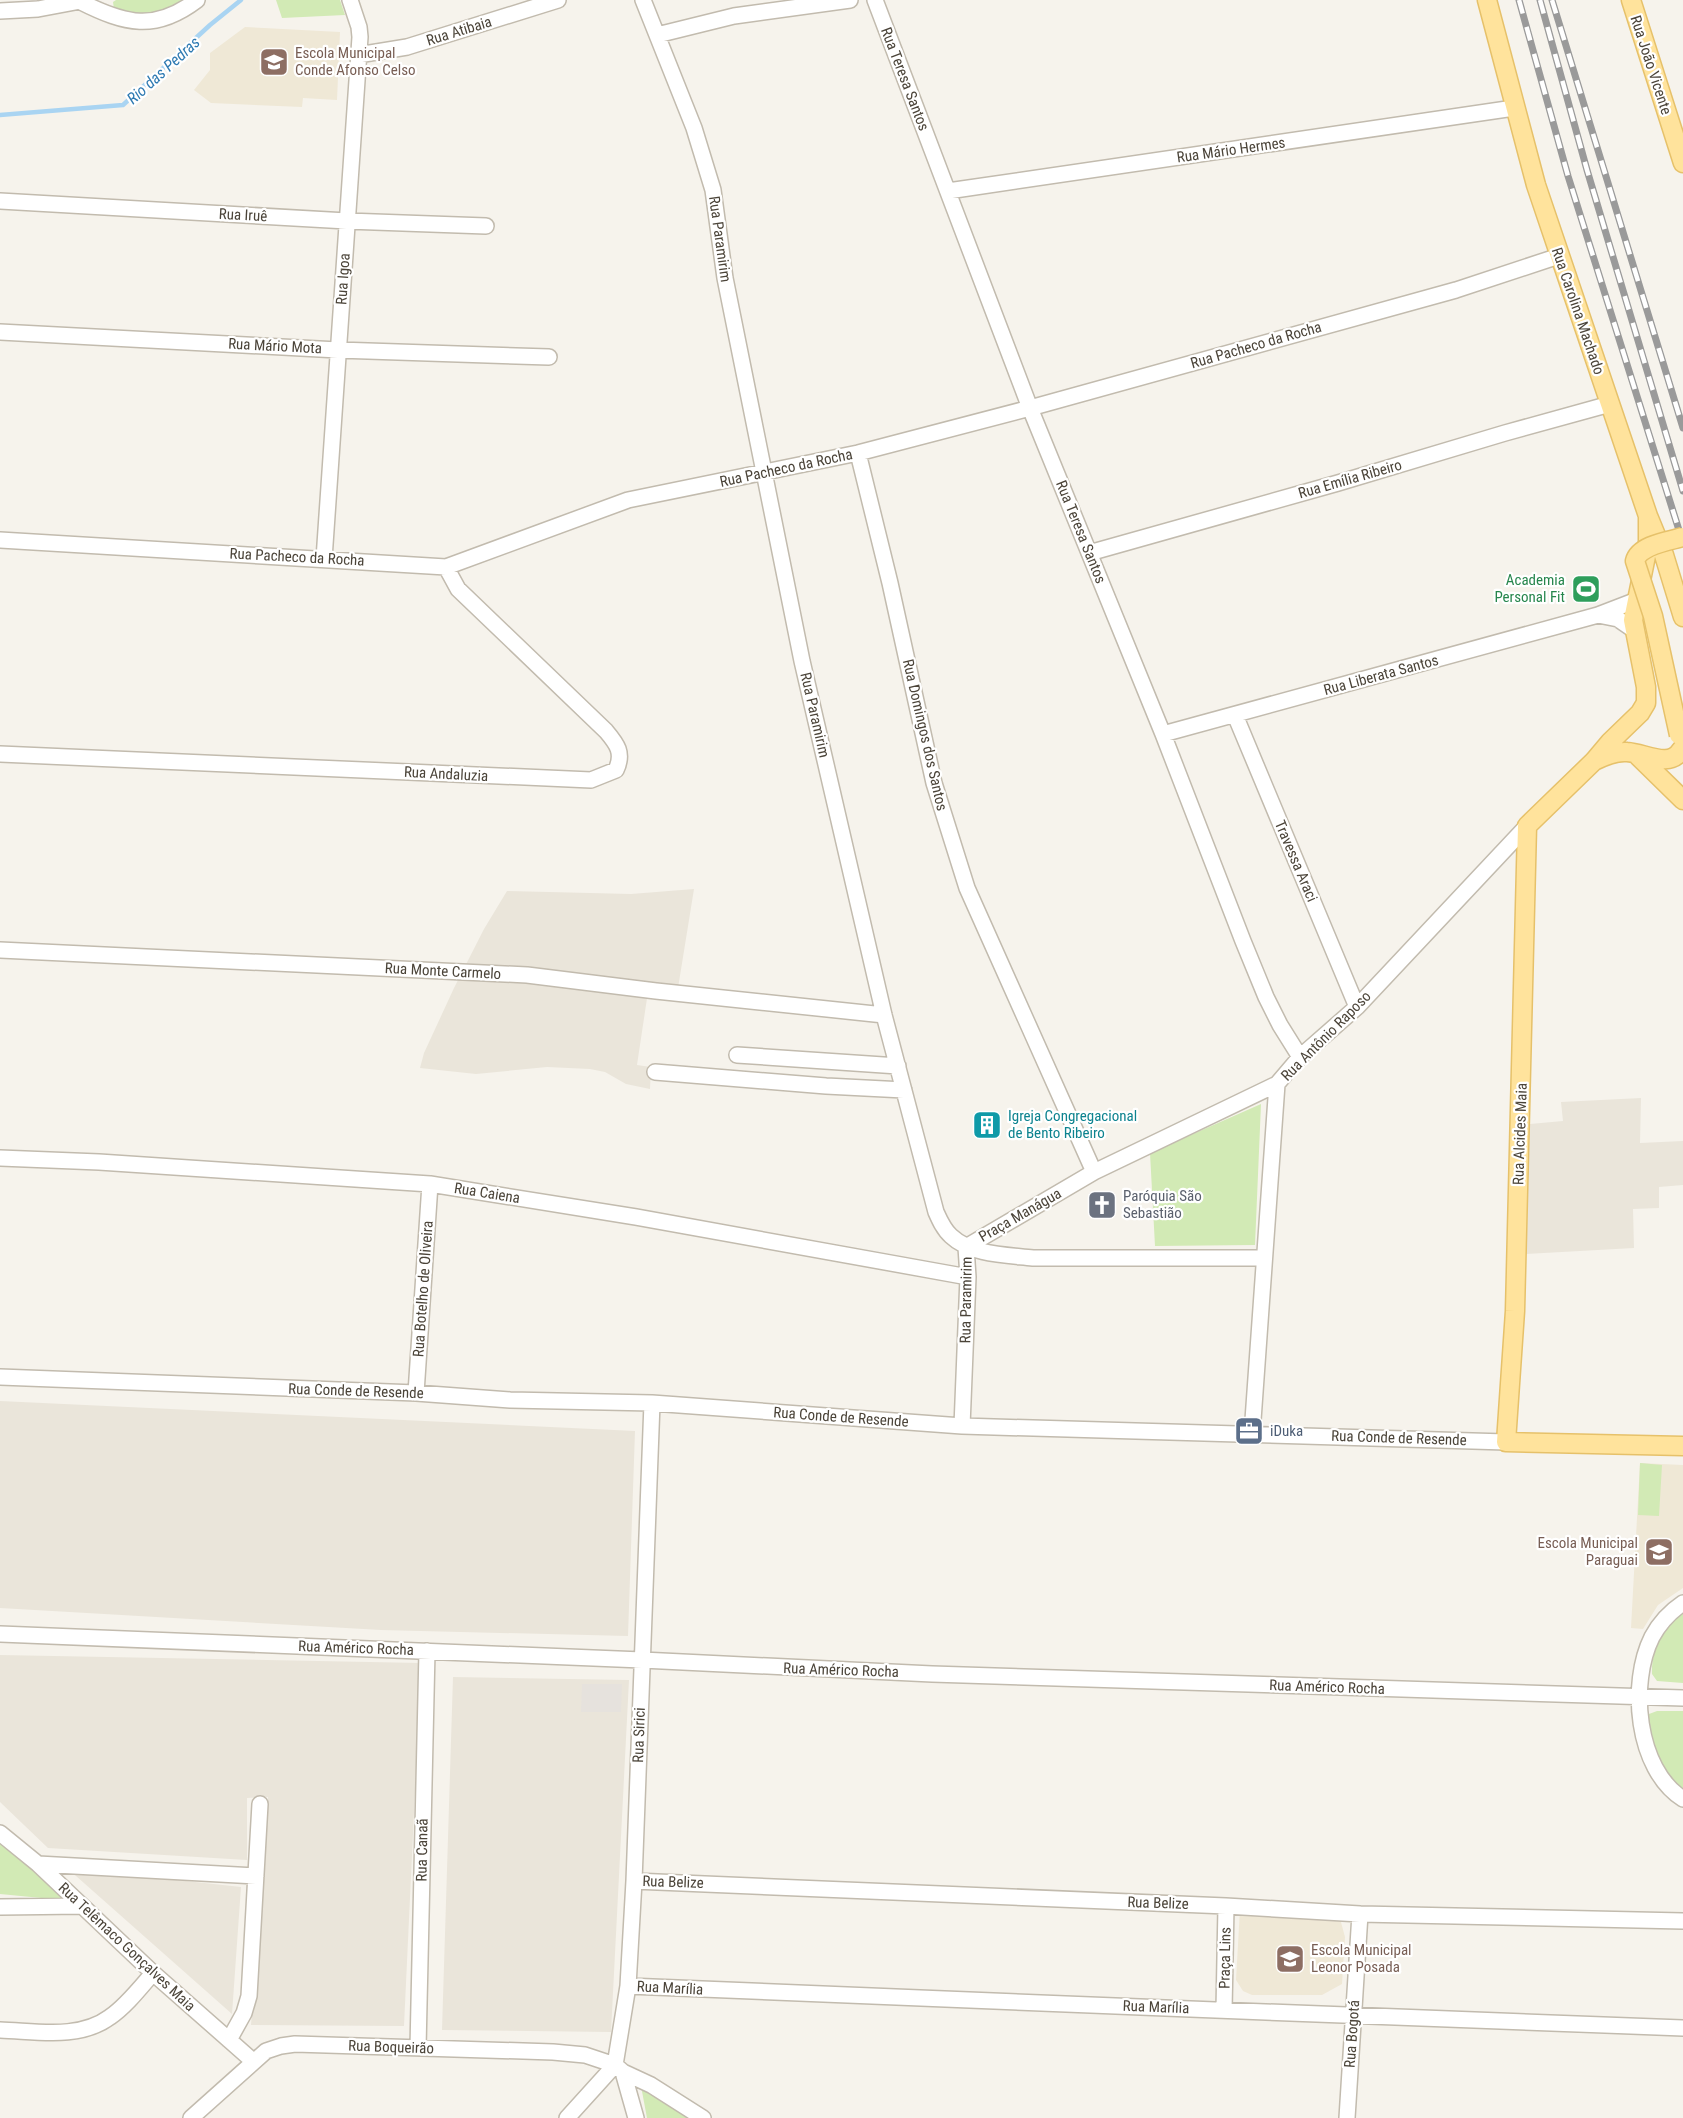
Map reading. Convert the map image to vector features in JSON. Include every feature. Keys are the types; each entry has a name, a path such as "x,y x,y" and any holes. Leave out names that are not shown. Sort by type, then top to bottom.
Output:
{"main road":[{"name":"Rua Carolina Machado","path":"1486,0 1514,108 1559,256 1648,516 1664,555 1683,617"},
{"name":"Rua João Vicente","path":"1631,0 1683,163"},
{"name":"Rua Antônio Raposo","path":"1527,826 1594,761 1640,713 1646,703 1646,687 1633,620 1648,546 1648,516"},
{"path":"1681,747 1653,616 1635,561 1637,555 1643,550 1683,537"},
{"name":"Rua Antônio Raposo","path":"1594,761 1620,752 1670,759 1677,756 1681,747"},
{"path":"1635,753 1683,800"},
{"name":"Rua Alcides Maia","path":"1506,1442 1515,1300 1527,826"},
{"name":"Rua Conde de Resende","path":"1506,1442 1683,1446"}],"street":[{"path":"0,11 38,9 83,1 109,16 137,21 169,16 197,0"},
{"name":"Rua Igoa","path":"324,559 358,55 359,27 350,0"},
{"name":"Rua Atibaia","path":"358,55 407,47 558,0"},
{"name":"Rua Paramirim","path":"643,0 694,128 713,190 725,278 763,473 802,661 884,1015 936,1212 945,1230 966,1247 968,1277 962,1426"},
{"path":"657,35 734,16 850,0"},
{"name":"Rua Teresa Santos","path":"875,0 1030,408 1163,734 1266,997 1300,1058"},
{"name":"Rua Mário Hermes","path":"948,191 1514,108"},
{"name":"Rua Iruê","path":"0,201 347,221 486,226"},
{"name":"Rua Pacheco da Rocha","path":"0,540 446,567 628,500 858,453 1030,408 1456,290 1559,256"},
{"name":"Rua Mário Mota","path":"0,332 338,350 549,357"},
{"name":"Rua Emília Ribeiro","path":"1089,553 1610,404"},
{"name":"Rua Domingos dos Santos","path":"858,453 890,583 934,783 967,888 1094,1172"},
{"name":"Rua Andaluzia","path":"0,754 591,780 616,770 621,752 606,731 458,589 446,567"},
{"name":"Rua Liberata Santos","path":"1163,734 1599,615 1637,600"},
{"path":"1599,615 1618,619 1634,630"},
{"name":"Travessa Araci","path":"1235,716 1357,1007"},
{"name":"Rua Antônio Raposo","path":"1252,1434 1277,1084 1300,1058 1357,1007 1527,826"},
{"name":"Rua Monte Carmelo","path":"0,950 526,975 884,1015"},
{"path":"737,1055 898,1066"},
{"path":"655,1072 904,1090"},
{"name":"Praça Manágua","path":"966,1247 1094,1172 1277,1084"},
{"name":"Rua Caiena","path":"0,1158 99,1162 430,1184 636,1217 968,1277"},
{"name":"Rua Botelho de Oliveira","path":"416,1394 430,1184"},
{"name":"Praça Manágua","path":"966,1247 1032,1258 1264,1258"},
{"name":"Rua Conde de Resende","path":"0,1377 510,1400 652,1403 962,1426 1506,1442"},
{"name":"Rua Sirici","path":"619,2069 628,1986 634,1881 652,1403"},
{"path":"1683,1602 1672,1611 1652,1636 1644,1661 1640,1697 1642,1735 1650,1759 1660,1778 1683,1798"},
{"name":"Rua Américo Rocha","path":"0,1634 932,1674 1683,1698"},
{"name":"Rua Canaã","path":"418,2048 427,1651"},
{"path":"229,2040 239,2026 249,1996 260,1804"},
{"name":"Rua Telêmaco Gonçalves Maia","path":"0,1833 38,1864 153,1973 253,2061"},
{"path":"38,1864 256,1876"},
{"name":"Rua Belize","path":"634,1881 1226,1906 1360,1914 1683,1921"},
{"path":"0,1907 82,1906"},
{"name":"Praça Lins","path":"1224,2010 1226,1906"},
{"name":"Rua Bogotá","path":"1347,2118 1360,1914"},
{"path":"0,2030 67,2032 99,2024 112,2016 153,1973"},
{"name":"Rua Marília","path":"628,1986 892,1999 1353,2014 1683,2028"},
{"name":"Rua Boqueirão","path":"191,2118 266,2051 296,2044 562,2052 585,2055 619,2069"},
{"path":"567,2118 619,2069"},
{"path":"619,2069 636,2118"},
{"path":"619,2069 651,2085 703,2118"}],"shaded area":[{"name":"Escola Municipal Conde Afonso Celso","path":"245,27 340,32 337,100 303,98 302,107 211,103 194,90 210,70 210,53"},
{"path":"694,889 678,988 649,985 637,1065 651,1067 650,1089 626,1084 605,1072 590,1069 547,1067 476,1074 420,1068 424,1053 454,988 484,929 507,891 631,894"},
{"path":"1641,1098 1640,1143 1683,1141 1683,1185 1659,1187 1659,1208 1633,1209 1634,1248 1526,1254 1530,1124 1563,1121 1561,1102"},
{"path":"0,1401 635,1431 628,1636 381,1630 0,1608"},
{"name":"Escola Municipal Paraguai","path":"1640,1463 1683,1465 1683,1588 1658,1605 1643,1629 1631,1628"},
{"path":"0,1655 421,1663 404,2026 251,2025 268,1797 247,1798 247,1860 48,1848 0,1802"},
{"path":"453,1677 629,1680 611,2032 442,2030"},
{"path":"582,1684 622,1684 621,1712 581,1712"},
{"path":"67,1868 241,1887 232,2014"},
{"name":"Escola Municipal Leonor Posada","path":"1240,1909 1338,1911 1345,1937 1342,1984 1322,1995 1252,1995 1243,1991 1236,1980"}],"green space":[{"path":"116,0 191,0 176,9 136,17 114,9 113,2"},
{"path":"276,0 340,0 345,15 282,18"},
{"path":"1261,1104 1255,1245 1155,1246 1150,1153"},
{"path":"1640,1463 1662,1465 1659,1516 1638,1515"},
{"path":"1683,1613 1683,1683 1657,1681 1652,1674 1656,1648 1670,1625"},
{"path":"1657,1711 1683,1711 1683,1791 1667,1773 1655,1749 1647,1718 1649,1714"},
{"path":"0,1828 66,1892 62,1900 0,1894"},
{"path":"641,2086 688,2118 647,2118"}],"waterway":[{"name":"Rio das Pedras","path":"0,115 123,105 210,25 241,0"}],"railway":[{"path":"1519,0 1568,176 1683,543"},
{"path":"1540,0 1587,170 1683,491"},
{"path":"1552,0 1683,428"}],"place":[{"name":"Escola Municipal Conde Afonso Celso","path":"274,62"},
{"name":"Academia Personal Fit","path":"1586,589"},
{"name":"Igreja Congregacional de Bento Ribeiro","path":"987,1125"},
{"name":"Paróquia São Sebastião","path":"1102,1205"},
{"name":"iDuka","path":"1249,1431"},
{"name":"Escola Municipal Paraguai","path":"1659,1552"},
{"name":"Escola Municipal Leonor Posada","path":"1290,1959"}]}
